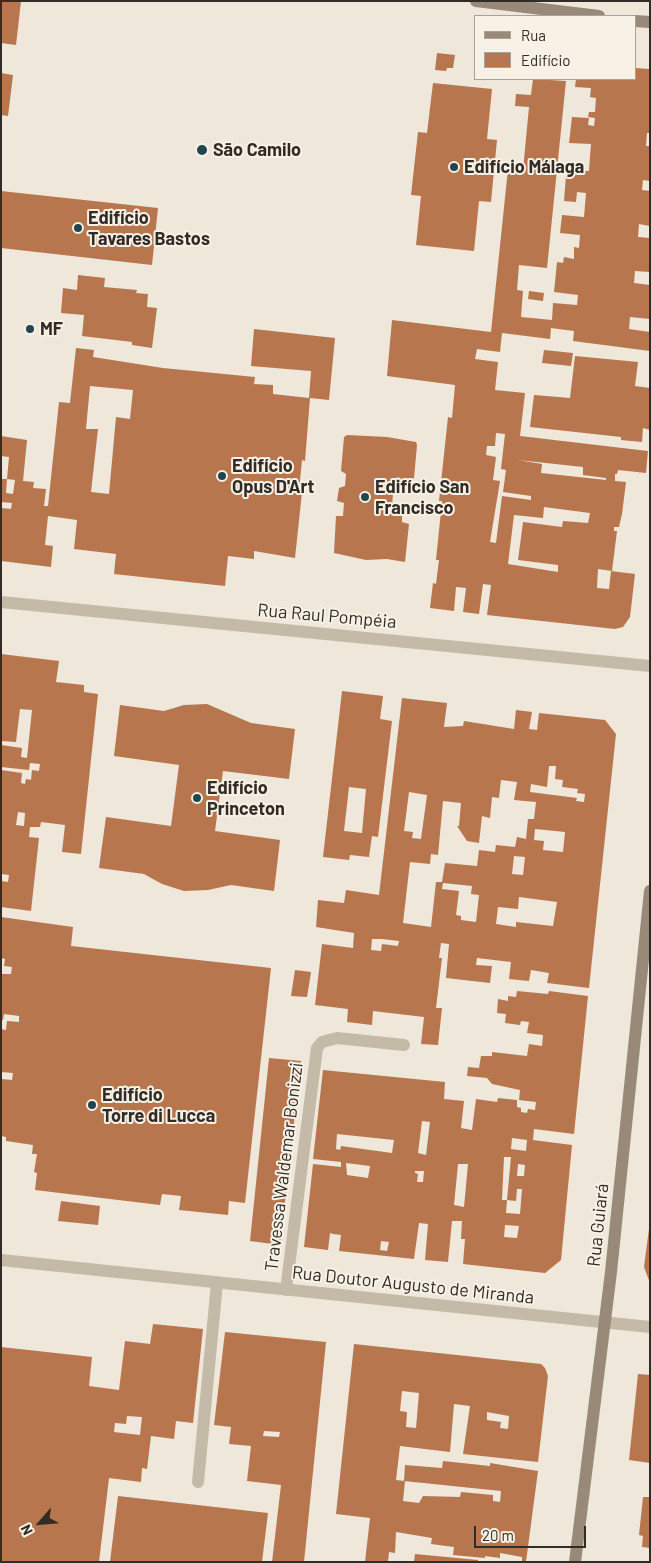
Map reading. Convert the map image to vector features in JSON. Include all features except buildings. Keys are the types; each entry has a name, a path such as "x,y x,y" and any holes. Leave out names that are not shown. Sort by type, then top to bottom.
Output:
{"street":[{"path":"476,1 591,15"},
{"path":"636,21 650,22"},
{"name":"Rua Raul Pompéia","path":"1,602 650,666"},
{"name":"Rua Guiará","path":"575,1562 604,1322 650,891"},
{"name":"Travessa Waldemar Bonizzi","path":"286,1290 317,1048 322,1042 337,1038 404,1045"},
{"name":"Rua Doutor Augusto de Miranda","path":"1,1260 650,1327"},
{"path":"198,1482 217,1283"}],"place":[{"name":"São Camilo","path":"202,150"},
{"name":"Edifício Málaga","path":"454,167"},
{"name":"Edifício Tavares Bastos","path":"78,228"},
{"name":"MF","path":"30,329"},
{"name":"Edifício Opus D'Art","path":"222,476"},
{"name":"Edifício San Francisco","path":"365,497"},
{"name":"Edifício Princeton","path":"197,798"},
{"name":"Edifício Torre di Lucca","path":"92,1105"}]}
